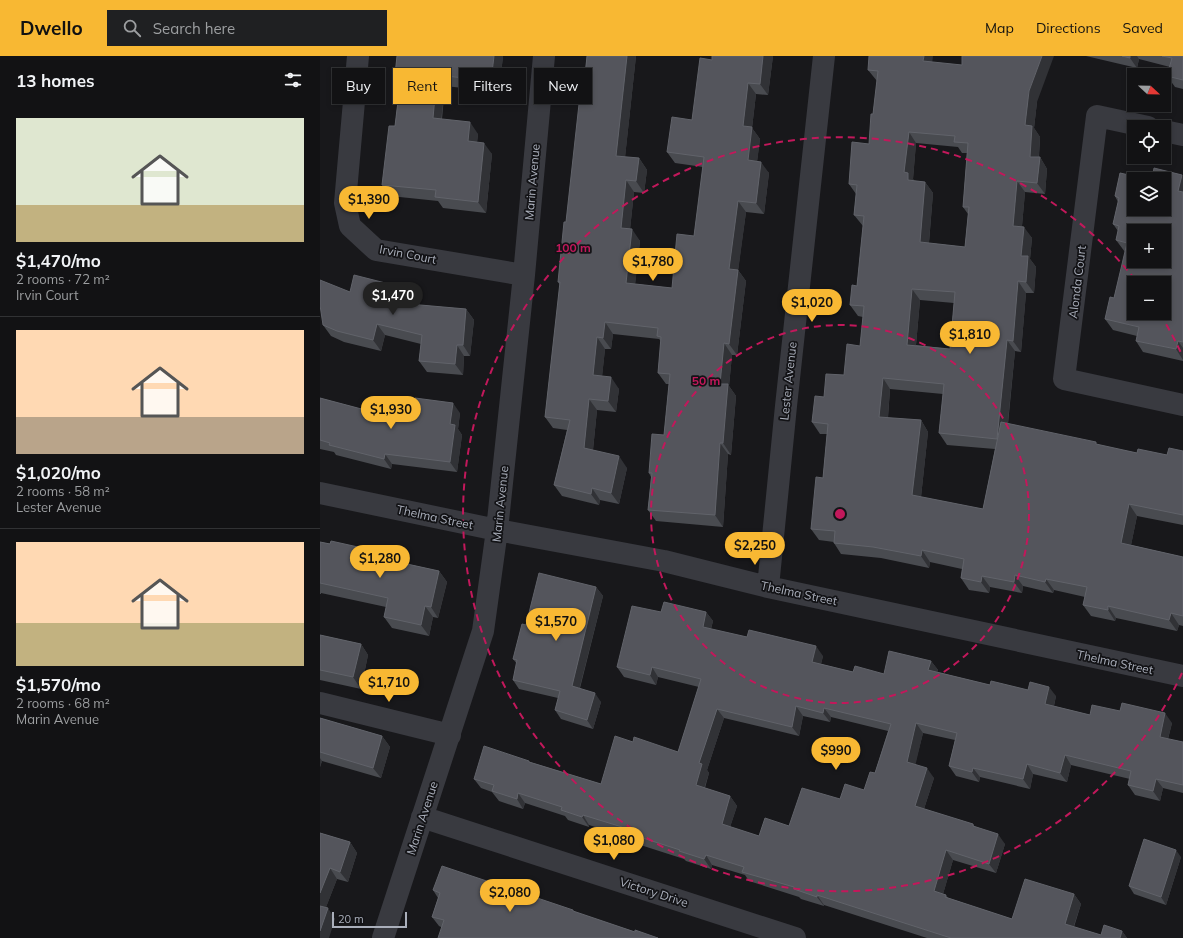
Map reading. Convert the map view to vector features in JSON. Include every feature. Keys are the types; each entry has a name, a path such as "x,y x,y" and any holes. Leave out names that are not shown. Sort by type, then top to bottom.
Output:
{"street":[{"name":"Irvin Court","path":"358,56 345,204 350,226 376,250 524,275"},
{"name":"Marin Avenue","path":"383,938 483,631 497,530 524,275 544,56"},
{"name":"Lester Avenue","path":"768,587 824,56"},
{"name":"Alonda Court","path":"1127,122 1097,116 1064,379 1183,405"},
{"path":"1171,132 1183,135"},
{"name":"Thelma Street","path":"320,493 497,530 664,561 768,587 1183,676"},
{"path":"320,703 450,735"},
{"name":"Victory Drive","path":"422,817 795,938"}],"building":[{"path":"397,56 494,56 493,68 459,68 459,77 451,77 451,68 396,68"},
{"path":"587,56 627,56 616,156 639,158 636,181 626,180 621,228 632,229 626,283 672,288 677,234 694,236 704,157 667,152 672,117 692,120 700,58 712,60 712,56 763,56 760,84 748,83 743,126 752,127 748,160 761,162 756,203 738,201 729,269 738,270 729,344 724,343 720,384 728,384 723,443 720,443 715,515 648,510 652,473 649,473 652,434 664,435 670,374 658,373 661,337 657,336 658,328 605,322 603,338 597,337 593,375 611,377 608,401 589,399 584,448 619,456 611,493 592,488 591,494 554,485 570,420 545,417 560,282 558,282 564,222 566,222 579,104 592,104 592,68 586,68"},
{"path":"869,56 924,56 923,61 962,65 962,56 1042,56 1029,91 1025,125 1032,126 1030,157 1040,157 1037,183 1017,181 1013,226 1024,227 1021,256 1028,256 1026,282 1018,281 1013,341 1007,340 997,439 939,433 944,384 883,378 879,417 921,420 912,495 983,509 1001,422 1096,442 1096,444 1137,453 1138,449 1167,455 1169,448 1183,451 1183,515 1129,504 1121,543 1183,557 1183,616 1171,613 1169,620 1108,606 1108,610 1083,605 1087,587 1046,579 1045,582 1015,575 1014,582 982,576 981,582 961,578 964,559 922,550 921,556 873,547 834,543 835,531 811,529 816,477 823,478 828,424 812,422 815,396 824,397 826,374 844,375 847,344 860,346 864,306 850,305 852,285 857,286 864,216 854,215 857,185 849,184 852,142 869,144 871,114 873,114 878,71 868,70","holes":["909,132 955,136 954,142 968,143 963,207 969,207 965,247 920,242 925,182 908,180 908,173 904,172","912,289 955,292 950,349 907,345"]},
{"path":"1162,56 1183,56 1183,80 1171,77 1171,68 1169,68 1172,58"},
{"path":"398,104 434,104 433,118 470,122 468,141 484,143 478,202 435,197 436,190 382,185 389,126 395,126"},
{"path":"1154,168 1170,172 1153,172"},
{"path":"1171,172 1182,175 1178,191 1183,192 1183,342 1178,341 1176,349 1136,341 1139,327 1105,319 1110,297 1114,298 1127,243 1116,240 1119,226 1113,224 1119,198 1115,196 1120,173 1127,175 1127,216 1171,216"},
{"path":"354,275 413,290 409,304 466,309 463,345 457,345 455,364 419,361 422,335 377,324 373,340 337,331 323,325 320,305 320,280 350,292"},
{"path":"320,398 403,420 404,407 414,408 415,398 453,403 450,424 455,425 450,462 385,454 384,459 329,445 330,443 320,440"},
{"path":"331,541 385,553 384,559 439,571 431,607 425,606 421,625 384,617 388,598 320,583 320,542 330,544"},
{"path":"539,573 596,587 572,686 595,693 587,720 555,710 560,691 513,680 517,660 513,659 522,624 526,625"},
{"path":"664,602 706,612 703,627 747,637 749,630 816,646 812,662 853,672 855,666 884,674 889,651 931,661 928,670 990,685 991,681 1028,690 1030,682 1049,687 1045,704 1090,715 1092,705 1120,711 1122,703 1165,713 1160,737 1183,742 1183,785 1156,779 1153,791 1128,785 1131,771 1065,755 1060,773 1027,764 1023,779 973,768 972,772 949,766 957,733 916,723 907,762 927,768 915,806 973,824 973,826 998,834 989,864 946,850 934,891 946,895 945,897 1012,919 1025,879 1074,894 1065,924 1101,935 1104,925 1122,931 1120,938 951,938 817,895 817,897 794,889 794,887 742,872 744,867 706,855 704,859 679,851 680,850 621,831 622,827 561,810 562,807 518,793 517,799 492,791 494,785 474,779 484,746 529,762 601,784 615,736 633,742 634,737 678,752 701,679 652,667 650,675 617,667 632,606 661,612","holes":["796,706 823,713 824,708 891,724 875,773 870,772 864,790 845,784 840,799 802,788 789,826 765,818 759,836 722,824 730,796 696,785 702,764 699,763 717,709 792,727"]},
{"path":"320,635 361,644 353,677 320,670"},
{"path":"320,718 382,736 373,768 320,752"},
{"path":"320,833 350,842 340,872 330,868 320,893"},
{"path":"1144,839 1176,850 1161,897 1129,886"},
{"path":"442,866 635,932 635,930 658,938 438,938 444,920 432,917 440,893 433,890"},
{"path":"320,906 328,908 320,931"}]}
